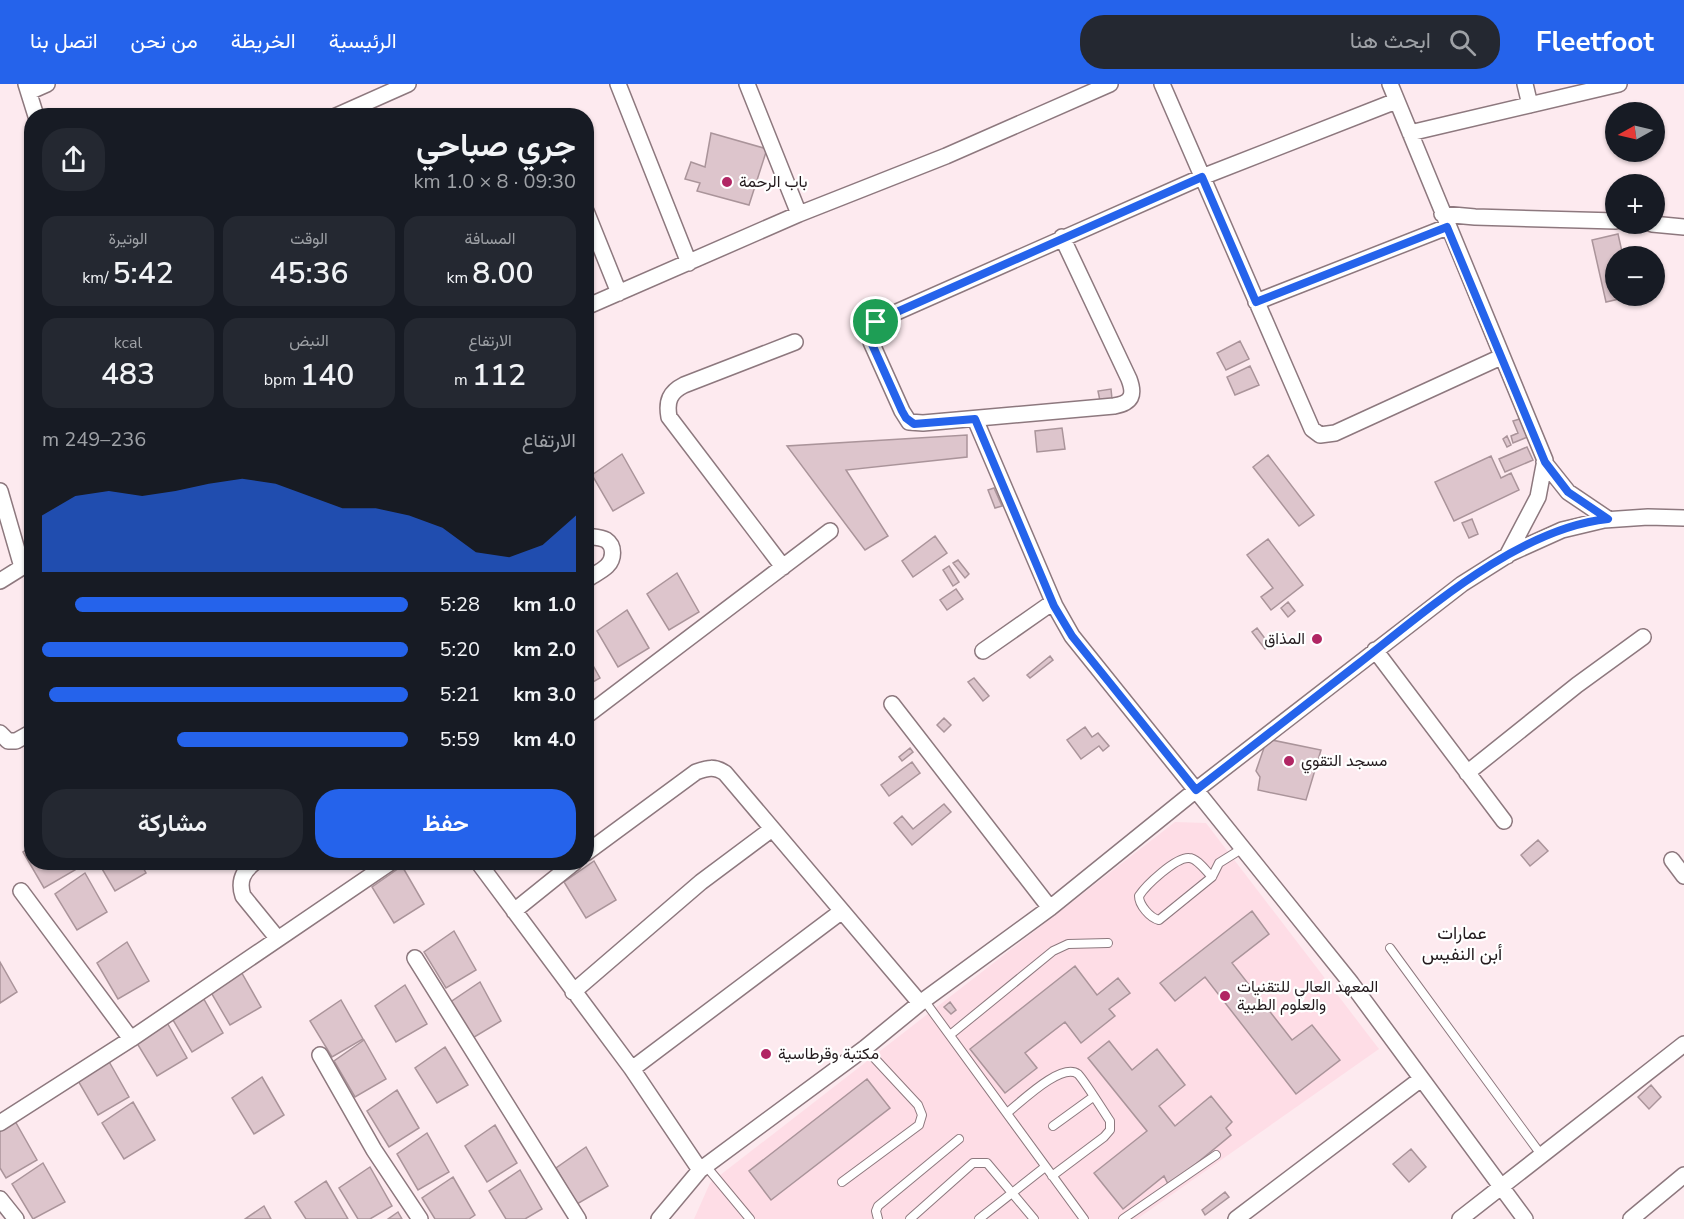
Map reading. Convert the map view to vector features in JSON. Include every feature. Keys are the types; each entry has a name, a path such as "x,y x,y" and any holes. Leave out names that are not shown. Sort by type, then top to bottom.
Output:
{"street":[{"path":"34,108 28,88 47,84"},
{"path":"354,108 408,84"},
{"path":"618,84 689,263"},
{"path":"747,84 799,214"},
{"path":"594,304 799,214 946,156 1080,90 1110,84"},
{"path":"1162,84 1312,429 1320,435 1335,433 1501,357"},
{"path":"1390,84 1545,462 1568,492 1608,519"},
{"path":"1525,84 1530,105"},
{"path":"1410,133 1619,84"},
{"path":"1062,237 1130,379 1131,396 1124,404 1114,406 914,424 909,422 871,342 872,328 881,319 1062,237 1202,177 1396,100"},
{"path":"1256,302 1444,220 1475,217 1605,221"},
{"path":"1665,225 1684,227"},
{"path":"594,231 619,293"},
{"path":"783,567 669,417 668,401 671,393 684,385 795,342"},
{"path":"975,419 1053,602 1072,636 1351,983 1524,1219"},
{"path":"1507,556 1538,497 1545,462"},
{"path":"0,491 24,556"},
{"path":"659,1219 703,1168 865,1048 922,1001 1050,908 1196,790 1462,584 1507,556 1562,530 1608,519 1684,518"},
{"path":"594,710 830,531"},
{"path":"594,537 605,539 611,545 613,553 606,567 594,575"},
{"path":"0,581 24,566"},
{"path":"983,651 1053,602"},
{"path":"1467,773 1577,685 1643,637"},
{"path":"1375,650 1504,821"},
{"path":"892,704 1050,908"},
{"path":"0,733 8,741 16,741 24,736"},
{"path":"594,847 696,772 711,767 717,768 724,773 922,1001"},
{"path":"573,992 701,882 772,829"},
{"path":"1672,860 1684,876"},
{"path":"248,870 243,875 241,888 243,896 278,939"},
{"path":"0,1123 131,1039 379,870"},
{"path":"484,870 703,1168"},
{"path":"514,911 565,870"},
{"path":"21,891 131,1039"},
{"path":"632,1069 842,911"},
{"path":"415,958 578,1219"},
{"path":"1460,1219 1684,1044"},
{"path":"320,1055 369,1142 420,1219"},
{"path":"1236,1219 1421,1079"},
{"path":"1631,1219 1684,1175"},
{"path":"0,1199 16,1219"}],"lane":[{"path":"1212,877 1195,860 1186,858 1170,867 1149,884 1139,896 1139,901 1149,914 1159,920 1212,877 1219,863 1243,848"},
{"path":"950,1035 1053,951 1068,944 1108,943"},
{"path":"1390,948 1542,1156"},
{"path":"922,1001 950,1035 1084,1219"},
{"path":"842,1182 920,1125 922,1115 918,1105 865,1048"},
{"path":"1007,1113 1057,1074 1067,1071 1077,1074 1110,1121 1110,1130 1052,1176"},
{"path":"1053,1126 1093,1097"},
{"path":"878,1219 876,1211 878,1206 959,1139"},
{"path":"1123,1219 1216,1155"},
{"path":"910,1219 973,1163 987,1164 1034,1219"},
{"path":"979,1219 1045,1167"},
{"path":"703,1168 750,1219"}],"shaded area":[{"path":"1175,822 1206,823 1379,1049 1137,1219 694,1219 710,1183"}],"building":[{"path":"711,133 767,149 749,205 697,191 700,183 685,179 691,162 705,167"},
{"path":"1618,234 1621,246 1605,246 1605,298 1592,240"},
{"path":"1240,341 1249,359 1226,370 1217,353"},
{"path":"1250,366 1259,385 1235,395 1227,377"},
{"path":"1111,389 1112,399 1100,401 1098,391"},
{"path":"1523,418 1530,436 1513,443 1511,436 1518,433 1513,421"},
{"path":"1062,428 1065,449 1037,452 1035,431"},
{"path":"967,435 967,457 846,470 888,536 865,550 787,446"},
{"path":"1507,436 1511,445 1507,447 1503,439"},
{"path":"1527,447 1533,460 1505,472 1499,459"},
{"path":"622,454 644,493 613,511 594,478 594,474"},
{"path":"1268,455 1314,515 1299,526 1253,467"},
{"path":"1491,456 1501,478 1511,473 1519,490 1454,521 1435,482"},
{"path":"994,488 1002,506 995,508 988,490"},
{"path":"1472,519 1478,534 1469,538 1462,523"},
{"path":"935,536 947,553 913,577 902,561"},
{"path":"1268,539 1303,585 1271,610 1261,597 1273,588 1247,555"},
{"path":"958,560 969,574 965,578 953,563"},
{"path":"949,566 959,582 953,586 943,570"},
{"path":"677,573 699,612 669,630 647,594"},
{"path":"956,589 963,599 947,610 940,600"},
{"path":"1288,602 1295,611 1288,617 1281,608"},
{"path":"627,610 649,648 618,667 597,631"},
{"path":"1257,628 1270,645 1265,649 1252,632"},
{"path":"1050,656 1053,660 1030,678 1027,675"},
{"path":"594,667 600,678 594,681"},
{"path":"974,678 989,696 983,701 968,682"},
{"path":"944,718 951,725 944,732 937,725"},
{"path":"1085,727 1092,737 1098,733 1109,746 1103,751 1099,746 1081,759 1067,740"},
{"name":"مسجد التقوي","path":"1267,739 1321,750 1306,800 1258,790 1260,777 1256,771"},
{"path":"910,748 913,752 902,761 899,757"},
{"path":"912,762 920,773 889,796 881,785"},
{"path":"944,804 951,812 912,845 894,823 902,816 913,829"},
{"path":"1538,840 1548,851 1530,866 1521,855"},
{"path":"594,861 616,900 586,918 564,882 581,870 594,870"},
{"path":"34,870 75,870 44,888"},
{"path":"103,870 144,870 146,873 115,891"},
{"path":"396,870 404,870 424,904 394,923 372,887"},
{"path":"85,873 107,912 77,930 55,894"},
{"path":"1252,911 1269,934 1232,963 1292,1040 1312,1025 1340,1060 1296,1094 1205,977 1175,1001 1160,983"},
{"path":"454,931 476,970 446,988 424,952"},
{"path":"127,942 149,981 118,999 97,963"},
{"path":"0,962 17,992 0,1003"},
{"path":"1075,966 1097,995 1118,978 1130,993 1109,1009 1115,1016 1081,1043 1065,1022 1025,1053 1037,1068 1005,1093 970,1049"},
{"path":"239,968 261,1007 230,1025 209,989"},
{"path":"480,982 501,1021 471,1039 449,1003"},
{"path":"405,985 427,1024 396,1042 375,1006"},
{"path":"201,994 223,1033 192,1052 170,1015"},
{"path":"341,1000 363,1039 332,1057 310,1021"},
{"path":"950,1002 956,1010 951,1014 944,1007"},
{"path":"165,1019 187,1058 157,1076 135,1040"},
{"path":"364,1040 386,1079 355,1097 334,1061"},
{"path":"1109,1041 1132,1070 1157,1049 1185,1085 1159,1106 1175,1126 1211,1096 1232,1122 1226,1128 1231,1135 1169,1186 1164,1176 1123,1209 1094,1173 1147,1131 1088,1058"},
{"path":"445,1047 468,1085 437,1103 415,1068"},
{"path":"107,1058 129,1097 98,1115 77,1079"},
{"path":"262,1077 284,1115 254,1134 232,1098"},
{"path":"867,1079 890,1108 771,1200 749,1171"},
{"path":"1651,1085 1661,1097 1649,1109 1638,1097"},
{"path":"397,1090 419,1128 389,1147 367,1111"},
{"path":"133,1102 155,1140 124,1159 102,1123"},
{"path":"15,1121 37,1160 6,1178 0,1168 0,1131"},
{"path":"495,1125 517,1163 487,1182 465,1146"},
{"path":"427,1133 449,1172 418,1190 397,1154"},
{"path":"586,1147 608,1186 577,1204 556,1168"},
{"path":"1411,1149 1426,1167 1409,1182 1393,1164"},
{"path":"43,1163 65,1202 33,1219 12,1184"},
{"path":"370,1167 392,1206 370,1219 358,1219 339,1188"},
{"path":"520,1170 542,1209 525,1219 506,1219 489,1191"},
{"path":"453,1177 475,1215 469,1219 435,1219 422,1198"},
{"path":"326,1181 348,1219 306,1219 295,1202"},
{"path":"1225,1192 1229,1197 1205,1215 1202,1210"},
{"path":"264,1206 271,1219 245,1219"},
{"path":"398,1212 402,1219 388,1219"}],"place":[{"name":"باب الرحمة","path":"727,182"},
{"name":"المذاق","path":"1317,639"},
{"name":"مسجد التقوي","path":"1289,761"},
{"name":"المعهد العالي للتقنيات والعلوم الطبية","path":"1225,996"},
{"name":"مكتبة وقرطاسية","path":"766,1054"}],"district":[{"name":"عمارات أبن النفيس","path":"1462,943"}],"route":[{"path":"1202,177 1256,302 1447,227 1545,462 1568,492 1608,519 1562,530 1536,541 1511,553 1462,584 1196,790 1072,636 1054,606 975,419 914,424 906,418 871,342 870,332 876,322 1062,237 1202,177"}]}
